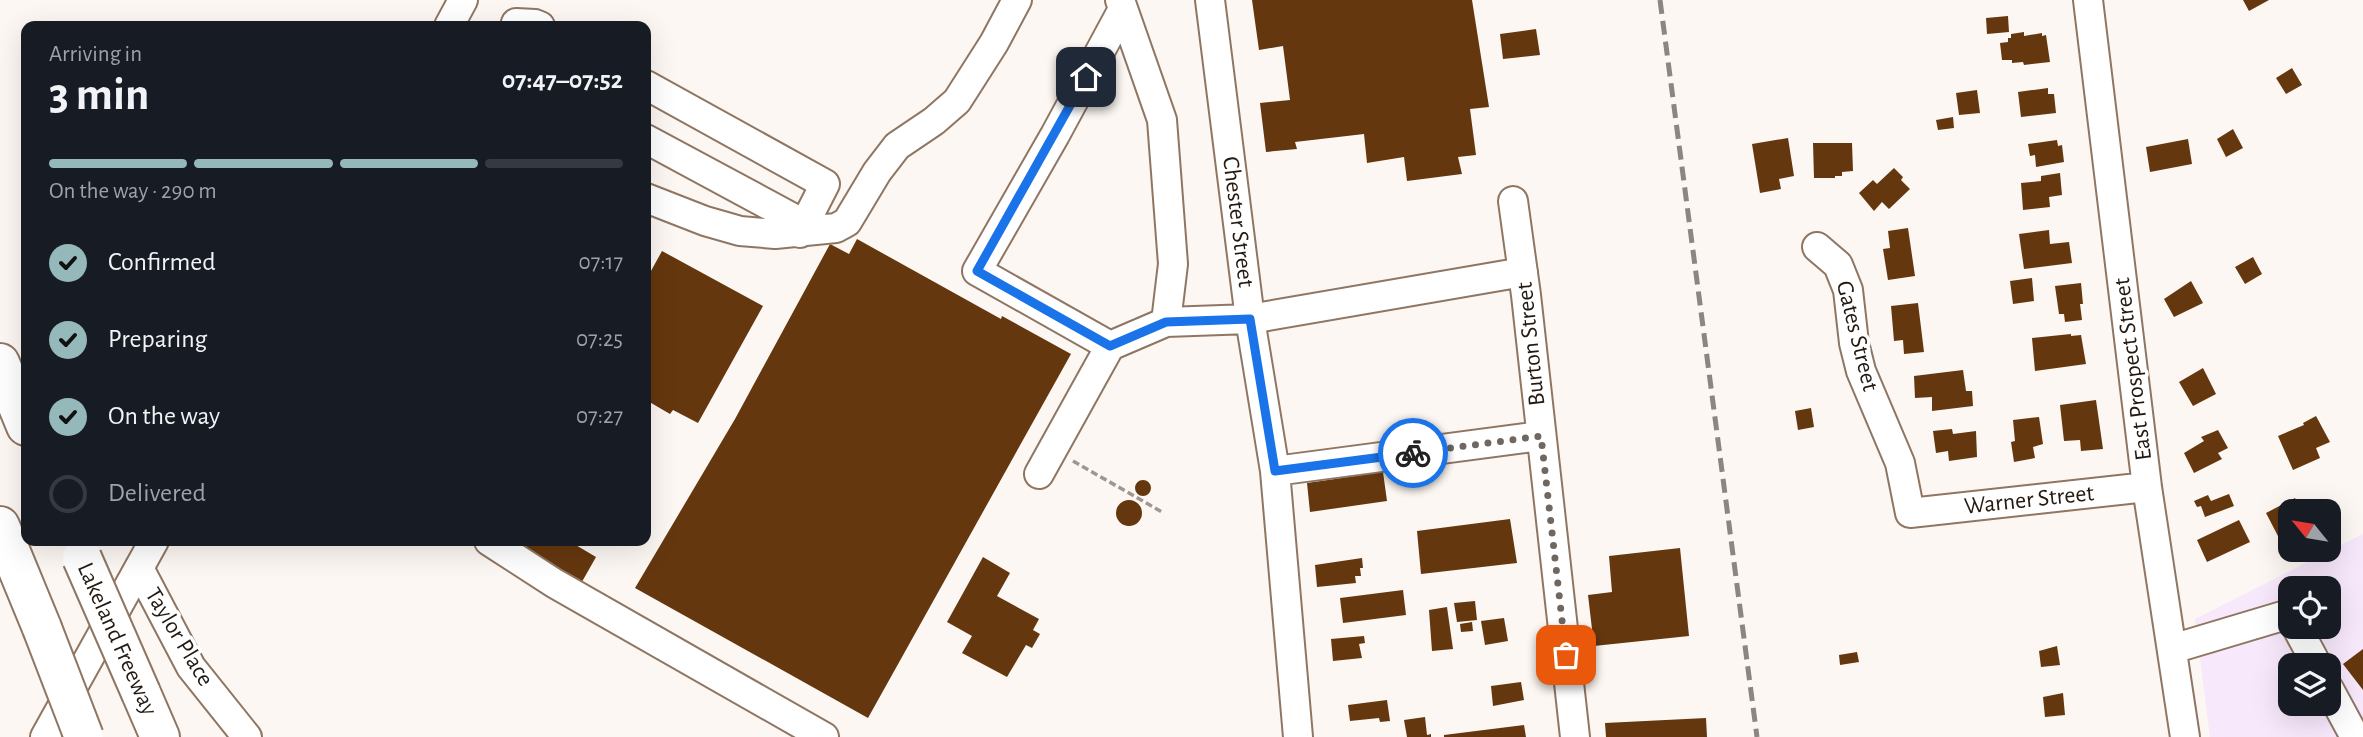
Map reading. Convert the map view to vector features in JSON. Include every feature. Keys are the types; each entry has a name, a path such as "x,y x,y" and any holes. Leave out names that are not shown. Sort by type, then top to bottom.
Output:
{"highway":[{"path":"0,363 21,414"},
{"path":"0,526 84,737"},
{"name":"Lakeland Freeway","path":"78,550 160,737"}],"street":[{"path":"452,21 463,0"},
{"path":"651,200 740,231 775,234 802,228 836,229 847,222 877,172 897,146 934,121 957,101 994,43 1017,0"},
{"name":"Chester Street","path":"1210,0 1250,319 1275,471 1298,737"},
{"name":"East Prospect Street","path":"2088,0 2147,487 2185,737"},
{"path":"1122,4 1162,120 1174,264 1166,322"},
{"path":"1110,346 977,271 1055,135 1122,4"},
{"path":"651,88 825,184 802,228"},
{"path":"651,142 802,228"},
{"name":"Burton Street","path":"1513,201 1575,737"},
{"name":"Gates Street","path":"1817,247 1838,265 1848,290 1854,343 1861,372 1900,463 1910,513"},
{"path":"1039,474 1110,346 1166,322 1250,319 1523,272"},
{"path":"1275,471 1541,436"},
{"name":"Warner Street","path":"1910,513 2147,487"},
{"path":"45,737 152,546"},
{"path":"497,546 554,583 824,737"},
{"name":"Taylor Place","path":"139,568 191,667 247,737"},
{"path":"2172,649 2278,617"},
{"path":"2341,711 2355,737"}],"path":[{"path":"1052,449 1162,512"}],"shaded area":[{"path":"2363,534 2363,737 2210,737 2195,619 2278,577 2278,639 2341,639 2341,576 2280,576 2308,562 2342,562 2342,545"}],"building":[{"path":"1252,0 1472,0 1489,107 1470,109 1476,155 1458,157 1462,174 1407,181 1404,157 1367,163 1364,134 1295,142 1297,149 1266,152 1260,103 1290,100 1283,46 1259,50"},
{"path":"2243,0 2269,0 2249,11"},
{"path":"2008,16 2009,32 1987,34 1986,18"},
{"path":"1536,29 1540,55 1503,59 1500,34"},
{"path":"2024,32 2024,36 2042,33 2042,36 2046,35 2050,62 2024,65 2023,62 2002,60 2000,43 2008,42 2011,34"},
{"path":"2292,68 2302,85 2286,94 2276,78"},
{"path":"2048,88 2048,94 2054,94 2056,113 2021,117 2018,92"},
{"path":"1977,90 1980,113 1959,115 1956,93"},
{"path":"1953,117 1954,128 1938,130 1936,120"},
{"path":"2233,129 2243,148 2226,157 2217,139"},
{"path":"1788,138 1794,176 1779,179 1781,189 1760,193 1752,144"},
{"path":"2188,139 2192,164 2150,172 2146,147"},
{"path":"2057,140 2058,146 2062,145 2064,162 2036,167 2035,155 2030,156 2028,144"},
{"path":"1813,143 1852,143 1853,171 1842,172 1842,176 1835,178 1814,178"},
{"path":"1894,168 1910,189 1889,209 1882,202 1874,211 1859,193 1873,180 1877,184"},
{"path":"2060,173 2062,195 2049,197 2050,207 2023,210 2021,183 2041,181 2041,176"},
{"path":"1908,228 1915,276 1888,280 1883,249 1890,248 1888,231"},
{"path":"2049,230 2050,244 2069,242 2072,263 2024,269 2019,234"},
{"path":"857,239 1001,319 1002,316 1071,354 868,718 635,588 735,419 830,244 849,254"},
{"path":"662,251 763,306 698,423 673,410 670,414 651,403 651,271"},
{"path":"2253,257 2262,274 2245,284 2235,267"},
{"path":"2032,278 2034,301 2013,304 2010,281"},
{"path":"2191,281 2203,303 2174,317 2164,299"},
{"path":"2081,283 2082,320 2065,322 2064,314 2059,314 2055,286"},
{"path":"1918,303 1924,352 1904,354 1903,340 1894,341 1891,306"},
{"path":"2081,335 2086,364 2035,371 2032,338"},
{"path":"2203,368 2216,394 2193,406 2179,382"},
{"path":"1963,370 1966,391 1972,391 1973,406 1932,411 1932,397 1915,398 1914,376"},
{"path":"2096,400 2103,449 2081,451 2080,440 2064,441 2060,405"},
{"path":"1811,408 1814,427 1798,430 1795,411"},
{"path":"2316,416 2330,442 2316,448 2320,458 2293,470 2278,436 2304,425 2303,423"},
{"path":"2039,417 2043,444 2033,447 2035,458 2014,462 2011,442 2015,441 2013,420"},
{"path":"1952,429 1953,434 1976,431 1977,457 1949,461 1948,451 1936,453 1933,431"},
{"path":"2218,430 2228,448 2218,453 2222,459 2194,473 2184,453 2204,441 2201,437"},
{"path":"1383,472 1387,501 1310,512 1307,483"},
{"path":"1143,480 1149,482 1149,494 1143,496 1137,494 1135,488 1137,482"},
{"path":"2229,494 2234,506 2205,517 2201,506 2197,507 2194,501 2208,495 2211,501"},
{"path":"1129,500 1138,504 1142,513 1138,522 1129,526 1120,522 1116,513 1120,504"},
{"path":"2278,507 2278,536 2266,513"},
{"path":"1510,519 1517,563 1421,574 1417,531"},
{"path":"2239,520 2250,542 2207,562 2197,540"},
{"path":"527,546 577,546 596,557 579,587 522,554"},
{"path":"1680,548 1689,636 1594,646 1588,595 1612,592 1609,556"},
{"path":"983,557 1010,573 997,596 1039,619 1033,630 1040,634 1032,648 1026,645 1007,677 962,653 972,636 947,622"},
{"path":"1362,558 1363,568 1360,568 1361,576 1355,576 1356,583 1317,587 1315,565"},
{"path":"1403,590 1406,615 1343,623 1340,598"},
{"path":"1475,601 1477,620 1457,622 1454,603"},
{"path":"1447,607 1453,649 1432,651 1429,610"},
{"path":"1504,618 1508,641 1485,645 1481,621"},
{"path":"1472,622 1473,631 1461,632 1460,624"},
{"path":"1364,636 1365,643 1359,644 1362,658 1333,661 1331,639"},
{"path":"2057,646 2060,665 2041,667 2039,651"},
{"path":"2363,649 2363,690 2343,664"},
{"path":"1857,652 1859,662 1840,665 1839,655"},
{"path":"1521,682 1524,700 1493,706 1491,686"},
{"path":"2063,693 2065,715 2045,717 2043,697"},
{"path":"1387,700 1390,721 1380,722 1379,718 1350,721 1348,705"},
{"path":"1425,717 1427,735 1431,734 1431,737 1407,737 1404,720"},
{"path":"1706,718 1707,737 1606,737 1605,723"},
{"path":"1524,725 1526,737 1444,737 1444,735"}],"railway":[{"path":"1660,0 1757,737"}],"way so far":[{"path":"1413,453 1541,436 1566,655"}],"route":[{"path":"1086,77 977,271 1110,346 1166,322 1250,319 1275,471 1413,453"}]}
